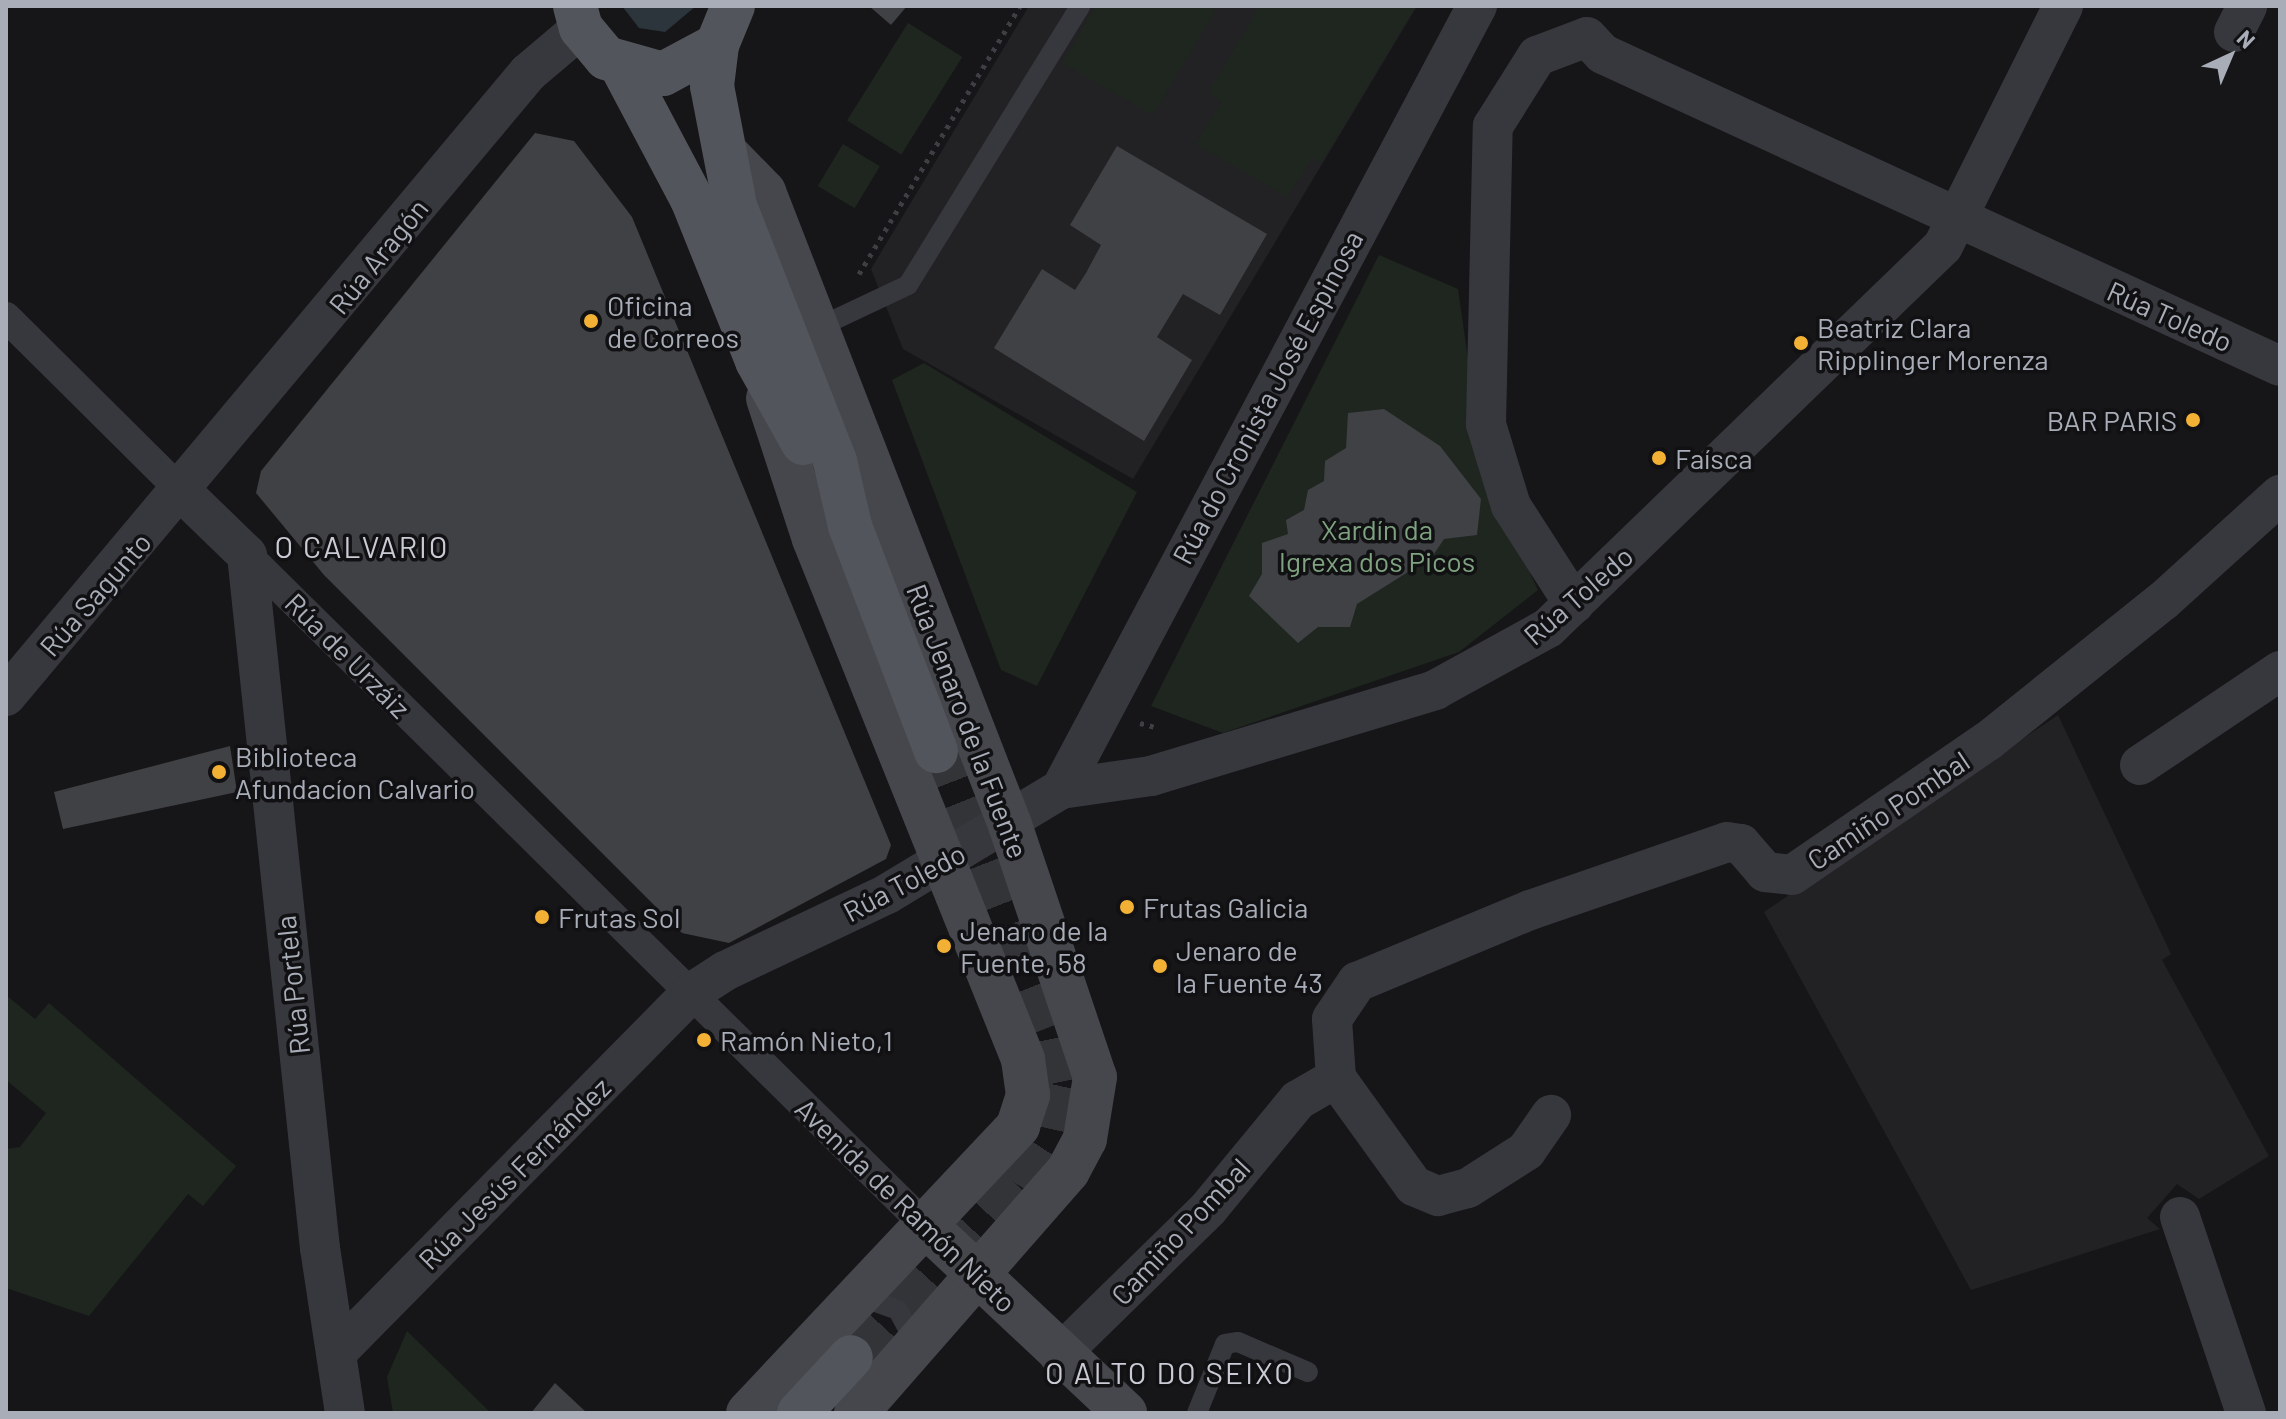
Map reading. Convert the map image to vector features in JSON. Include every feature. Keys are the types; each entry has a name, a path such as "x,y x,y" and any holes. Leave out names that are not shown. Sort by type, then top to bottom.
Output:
{"main road":[{"name":"Rúa Aragón","path":"568,13 622,67"},
{"name":"Rúa Jenaro de la Fuente","path":"733,19 712,86 730,157 735,206 835,461 850,526"},
{"path":"622,67 663,74 733,19"},
{"path":"622,67 692,199 757,361 814,539 1023,1059 1028,1095 1018,1126 855,1295 748,1413"},
{"name":"Rúa Jenaro de la Fuente","path":"730,157 764,192 1010,825 1080,1023 1095,1077 1094,1109 1068,1171 974,1271 917,1346 856,1413"},
{"path":"757,361 850,526 936,751"},
{"name":"Avenida de Ramón Nieto","path":"924,1224 1059,1355 1125,1413"},
{"path":"799,1413 851,1357"}],"street":[{"name":"Rúa do Cronista José Espinosa","path":"1061,789 1477,6"},
{"path":"1574,604 1511,506 1486,424 1493,126 1510,94 1537,56 1590,21 1603,54 1957,221 2063,6"},
{"name":"Rúa Aragón","path":"183,493 528,73 568,13"},
{"name":"Rúa Toledo","path":"691,993 1010,825 1061,789 1151,776 1435,690 1513,651 1574,604 1914,279 1957,221 2280,366"},
{"name":"Rúa de Urzáiz","path":"6,317 691,993"},
{"name":"Rúa Sagunto","path":"6,696 183,493"},
{"name":"Camiño Pombal","path":"1059,1355 1208,1209 1298,1100 1336,1078 1332,1019 1357,982 1530,910 1727,842 1741,844 1765,872 1792,875 1988,741 2163,601 2280,495"},
{"name":"Rúa Portela","path":"247,555 320,1248 345,1413"},
{"path":"2140,765 2280,671"},
{"name":"Avenida de Ramón Nieto","path":"691,993 924,1224"},
{"name":"Rúa Jesús Fernández","path":"337,1352 691,993"},
{"path":"1336,1078 1414,1186 1438,1196 1468,1188 1526,1151 1551,1115"},
{"path":"2180,1217 2246,1413"}],"lane":[{"path":"815,329 908,285 1080,6"},
{"path":"855,1295 898,1310 917,1346"},
{"path":"1197,1413 1225,1344 1238,1342 1308,1372"}],"path":[{"path":"848,278 860,274 1020,6"}],"shaded area":[{"path":"622,6 696,6 665,32 639,28"},
{"path":"1029,6 1417,6 1133,479 903,349 871,269"},
{"path":"2058,715 2171,954 2162,960 2269,1156 2199,1199 2177,1184 2147,1218 2160,1229 1971,1290 1764,912"}],"green space":[{"path":"1096,6 1218,6 1153,115 1062,63"},
{"path":"1260,6 1416,6 1321,163 1312,158 1287,197 1196,144 1222,102 1208,93"},
{"path":"908,23 962,57 901,154 847,121"},
{"path":"843,144 880,166 855,208 818,186"},
{"name":"Xardín da Igrexa dos Picos","path":"1379,255 1458,289 1485,478 1538,590 1459,652 1223,733 1151,706"},
{"path":"924,363 1137,492 1037,686 1001,670 892,380"},
{"path":"6,995 35,1019 49,1003 236,1166 203,1206 188,1194 89,1316 6,1288 6,1149 20,1147 46,1113 6,1080"},
{"path":"407,1331 491,1413 393,1413 387,1377"}],"building":[{"path":"869,6 907,6 891,25"},
{"path":"535,133 574,141 632,217 891,845 886,859 729,943 682,933 324,575 256,493 261,471"},
{"path":"1117,146 1267,234 1220,315 1183,294 1157,337 1192,360 1144,441 994,348 1042,269 1075,290 1086,273 1101,245 1070,225"},
{"path":"1384,409 1440,446 1481,499 1477,535 1444,539 1432,557 1357,604 1350,627 1318,627 1298,643 1249,596 1262,574 1262,543 1288,534 1286,520 1304,510 1308,490 1324,481 1325,461 1346,448 1348,413"},
{"path":"230,746 237,792 63,829 54,792"},
{"path":"555,1383 587,1413 531,1413"}],"tunnel":[{"path":"851,1357 1012,1181 1046,1128 1056,1083 1045,1029 936,751"}],"place":[{"name":"Oficina de Correos","path":"591,321"},
{"name":"Beatriz Clara Ripplinger Morenza","path":"1801,343"},
{"name":"BAR PARIS","path":"2193,420"},
{"name":"Faísca","path":"1659,458"},
{"name":"Biblioteca Afundacíon Calvario","path":"219,772"},
{"name":"Frutas Galicia","path":"1127,907"},
{"name":"Frutas Sol","path":"542,917"},
{"name":"Jenaro de la Fuente, 58","path":"944,946"},
{"name":"Jenaro de la Fuente 43","path":"1160,966"},
{"name":"Ramón Nieto,1","path":"704,1040"}],"district":[{"name":"O CALVARIO","path":"362,546"},
{"name":"O ALTO DO SEIXO","path":"1170,1372"}]}
